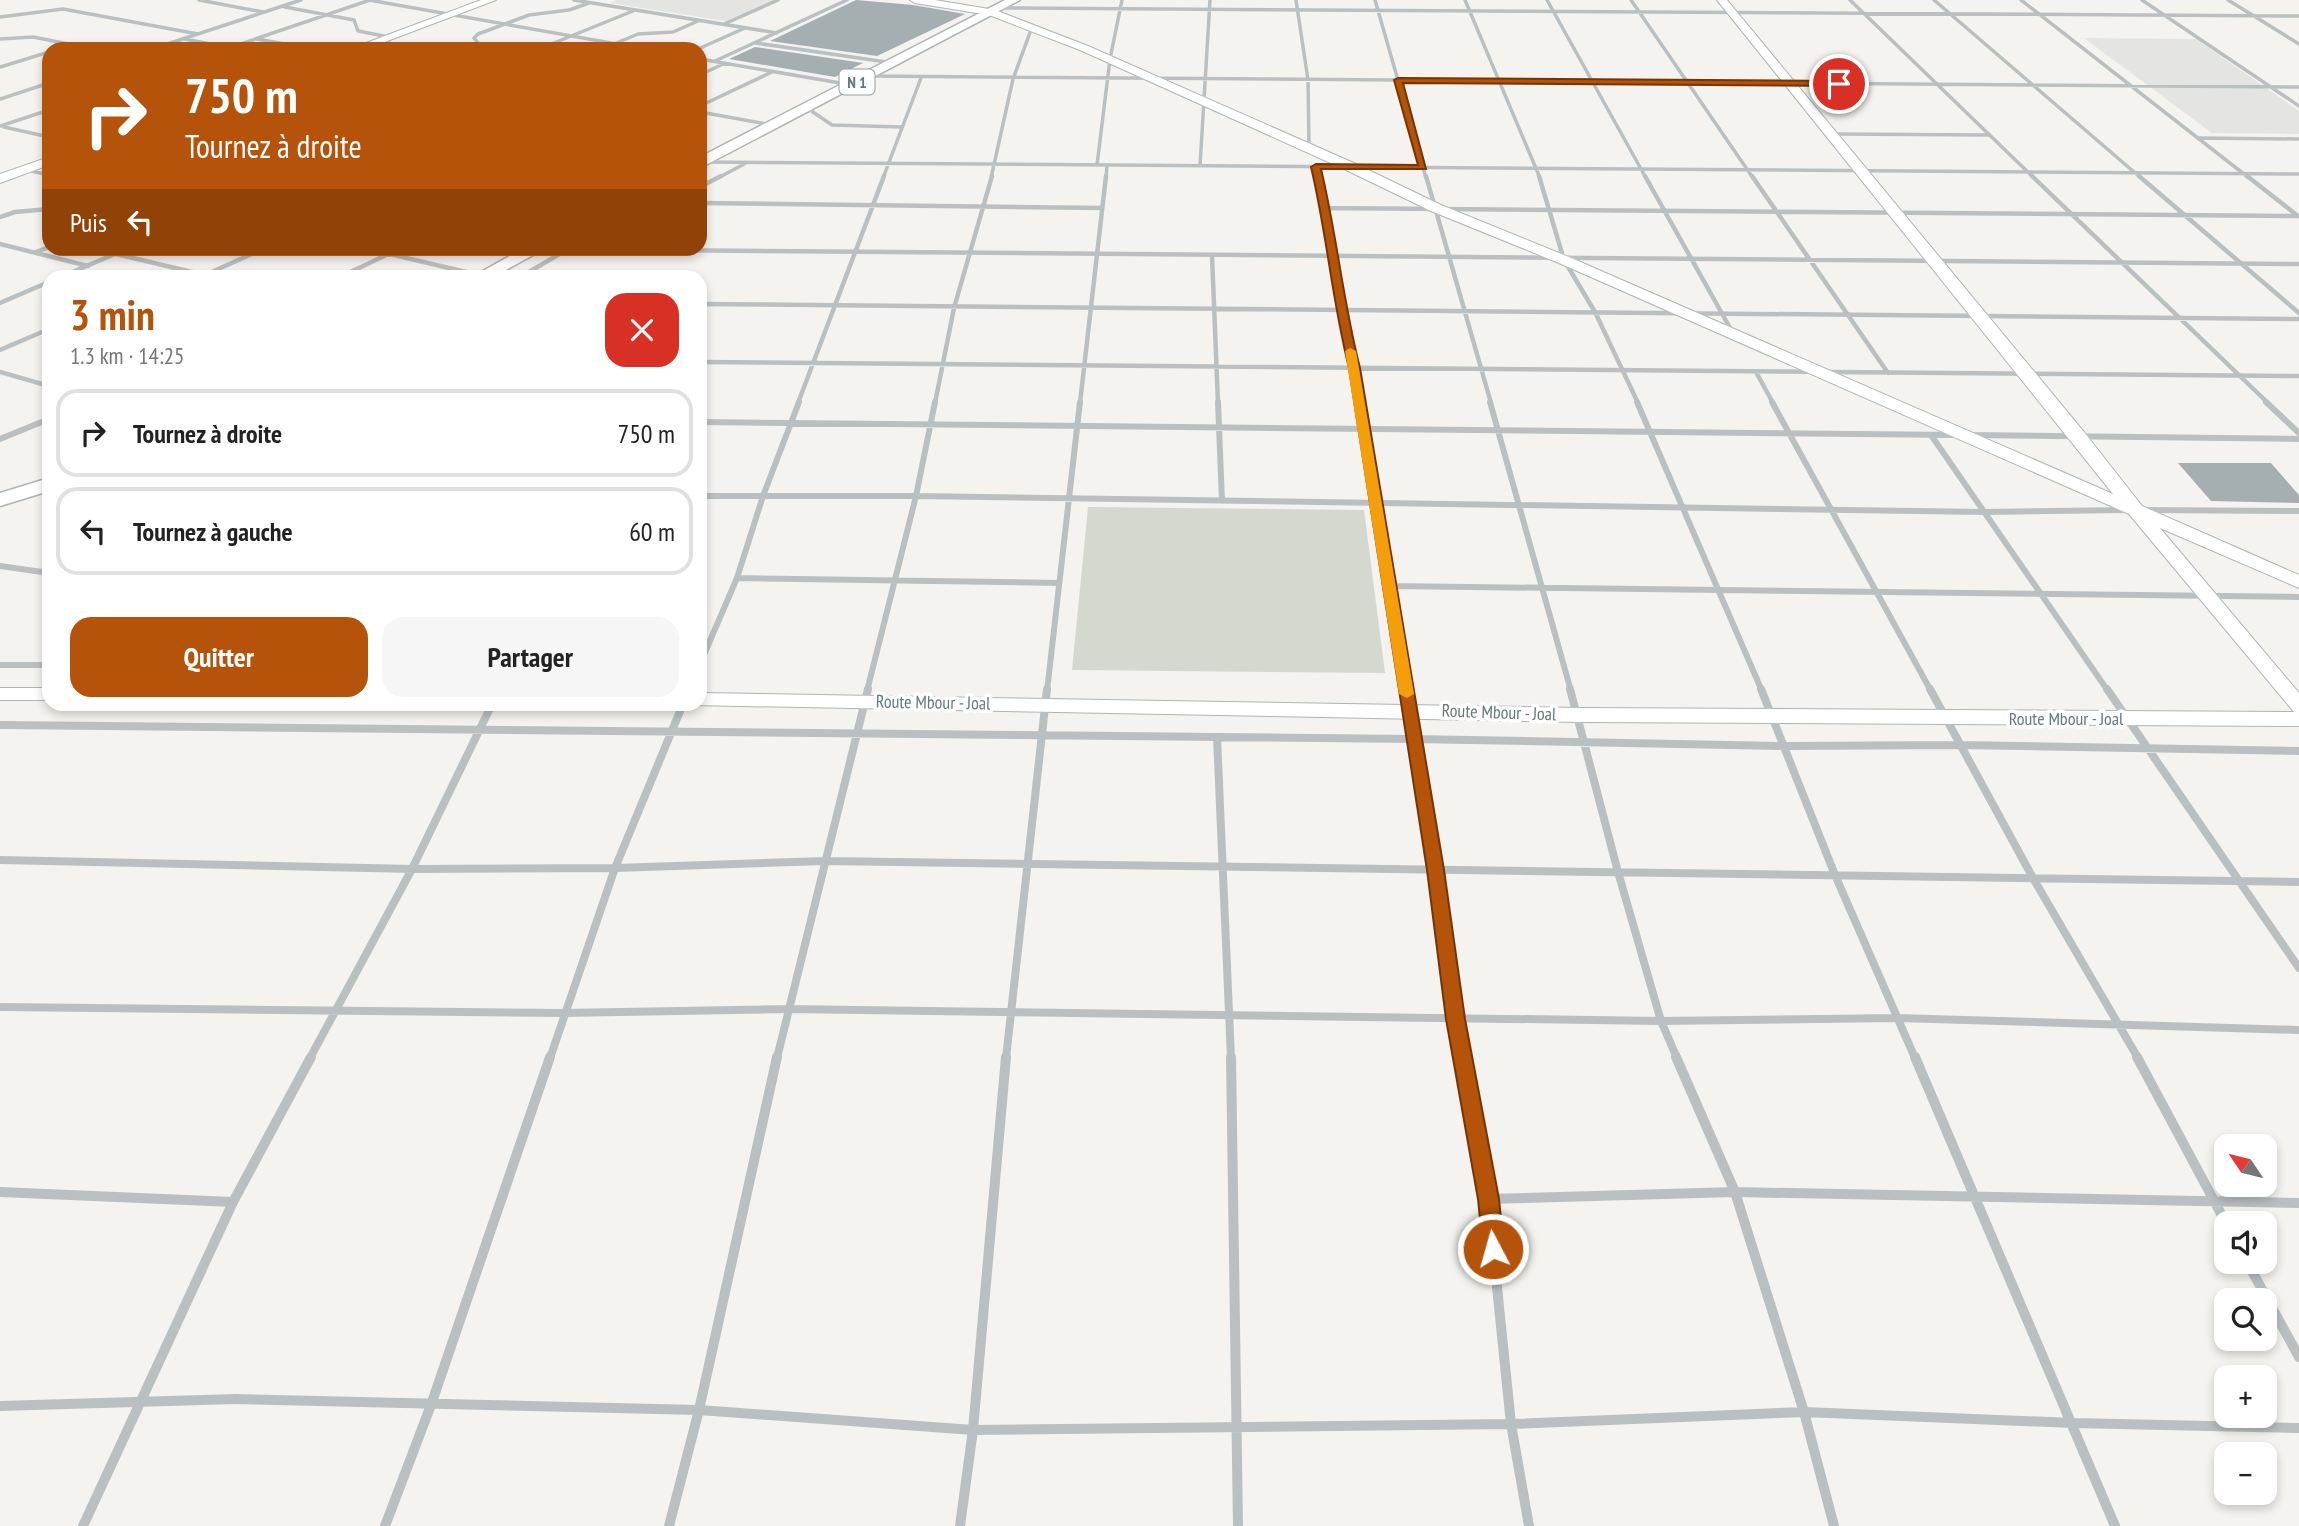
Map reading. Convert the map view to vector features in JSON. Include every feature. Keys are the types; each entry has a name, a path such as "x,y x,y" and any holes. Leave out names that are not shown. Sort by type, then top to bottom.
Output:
{"highway":[{"name":"N 1","path":"707,160 1014,0"},
{"path":"495,270 523,256"},
{"path":"0,500 42,487"}],"main road":[{"path":"375,42 488,0"},
{"path":"915,0 995,10 1352,167 1436,208 1564,260 2299,582"},
{"path":"1722,0 2078,436 2134,510 2210,597 2299,707"},
{"path":"0,179 42,164"},
{"path":"0,694 42,694"},
{"name":"Route Mbour - Joal","path":"707,700 1579,715 2299,719"}],"street":[{"path":"63,9 68,0"},
{"path":"199,0 264,12"},
{"path":"213,3 222,0"},
{"path":"172,42 301,0"},
{"path":"247,42 370,0 604,42"},
{"path":"574,0 776,33"},
{"path":"603,5 614,0"},
{"path":"723,24 778,0"},
{"path":"715,61 847,0"},
{"path":"1097,165 1110,59 1122,0"},
{"path":"1200,166 1210,0"},
{"path":"1296,0 1308,80 1309,148"},
{"path":"1375,0 1436,208 1447,258 1544,587 1618,872 1661,1021 1735,1192 1804,1412 1835,1526"},
{"path":"1465,0 1537,168 1564,260 1595,312 1651,432 1773,716 1835,876 1977,1199 2115,1526"},
{"path":"1547,0 1735,336"},
{"path":"1631,0 1888,373"},
{"path":"1850,0 2299,433"},
{"path":"1934,0 2299,313"},
{"path":"2021,0 2299,216"},
{"path":"2141,0 2299,106"},
{"path":"2228,0 2299,44"},
{"path":"478,42 475,37 529,15 569,10 591,3"},
{"path":"282,6 354,20 358,31 394,42"},
{"path":"0,17 63,9 198,34"},
{"path":"556,42 635,10"},
{"path":"995,10 2299,16"},
{"path":"620,42 638,34 673,32 700,20"},
{"path":"669,1526 699,1410 788,1009 916,496 945,365 954,308 995,164 1013,79 1032,27"},
{"path":"707,45 746,28"},
{"path":"0,39 33,37 61,42"},
{"path":"184,38 202,42"},
{"path":"256,39 273,42"},
{"path":"755,43 894,63"},
{"path":"0,67 42,54"},
{"path":"707,59 852,85"},
{"path":"707,72 726,63"},
{"path":"707,102 773,71"},
{"path":"869,76 2299,87"},
{"path":"707,648 737,578 763,496 814,363 832,306 921,78"},
{"path":"0,99 42,85"},
{"path":"807,108 832,125 901,127"},
{"path":"0,126 42,112"},
{"path":"707,113 773,125"},
{"path":"0,126 42,135"},
{"path":"1832,134 1990,135"},
{"path":"2198,138 2299,138"},
{"path":"707,183 748,162"},
{"path":"707,163 2299,174"},
{"path":"960,1526 973,1430 1010,1012 1107,165"},
{"path":"1316,167 1326,208 1340,312 1355,368 1435,870 1455,1019 1488,1199 1511,1424 1529,1526"},
{"path":"25,170 42,174"},
{"path":"707,203 1102,208"},
{"path":"1326,208 2299,216"},
{"path":"0,217 15,212 42,210"},
{"path":"0,244 42,254"},
{"path":"35,252 42,250"},
{"path":"707,251 2299,264"},
{"path":"50,256 88,266"},
{"path":"78,270 111,256"},
{"path":"124,256 182,270"},
{"path":"219,270 248,256"},
{"path":"355,270 384,256"},
{"path":"397,256 457,270"},
{"path":"532,270 556,256"},
{"path":"1212,256 1222,501"},
{"path":"0,303 42,285"},
{"path":"707,304 2299,319"},
{"path":"0,350 42,332"},
{"path":"707,362 2299,376"},
{"path":"0,372 42,384"},
{"path":"1756,372 2033,878 2121,1026 2220,1211"},
{"path":"0,439 42,422"},
{"path":"707,422 2299,439"},
{"path":"1931,435 2299,968"},
{"path":"707,496 916,496 1984,512 2299,511"},
{"path":"0,566 42,572"},
{"path":"737,578 1059,583"},
{"path":"1390,586 2299,597"},
{"path":"0,665 42,665"},
{"path":"83,1526 233,1202 412,869 489,711"},
{"path":"385,1526 431,1405 563,1013 615,868 680,711"},
{"path":"0,725 1414,739 1785,746 1960,745 2299,751"},
{"path":"1217,737 1230,1015 1238,1526"},
{"path":"0,860 412,869 615,868 825,861 2299,882"},
{"path":"0,1007 563,1013 788,1009 1661,1021 1898,1018 2299,1030"},
{"path":"0,1192 233,1202"},
{"path":"1488,1199 1735,1192 1977,1199 2299,1203"},
{"path":"2254,1274 2299,1357"},
{"path":"0,1406 236,1399 699,1410 973,1430 1511,1424 1804,1412 2073,1423 2299,1428"}],"shaded area":[{"path":"617,0 774,0 726,21 610,3"},
{"path":"2084,38 2196,39 2299,111 2299,134 2212,133"},
{"path":"1088,507 1364,510 1385,673 1072,670"}],"building":[{"path":"856,0 913,5 965,14 877,56 770,41"},
{"path":"755,47 863,63 835,77 729,59"},
{"path":"2178,463 2271,463 2299,495 2299,503 2211,501"}],"slow traffic":[{"path":"1350,351 1355,368 1407,694"}],"route":[{"path":"1493,1249 1488,1199 1455,1019 1435,870 1355,368 1340,312 1326,208 1316,167 1423,167 1398,80 1839,84"}]}
